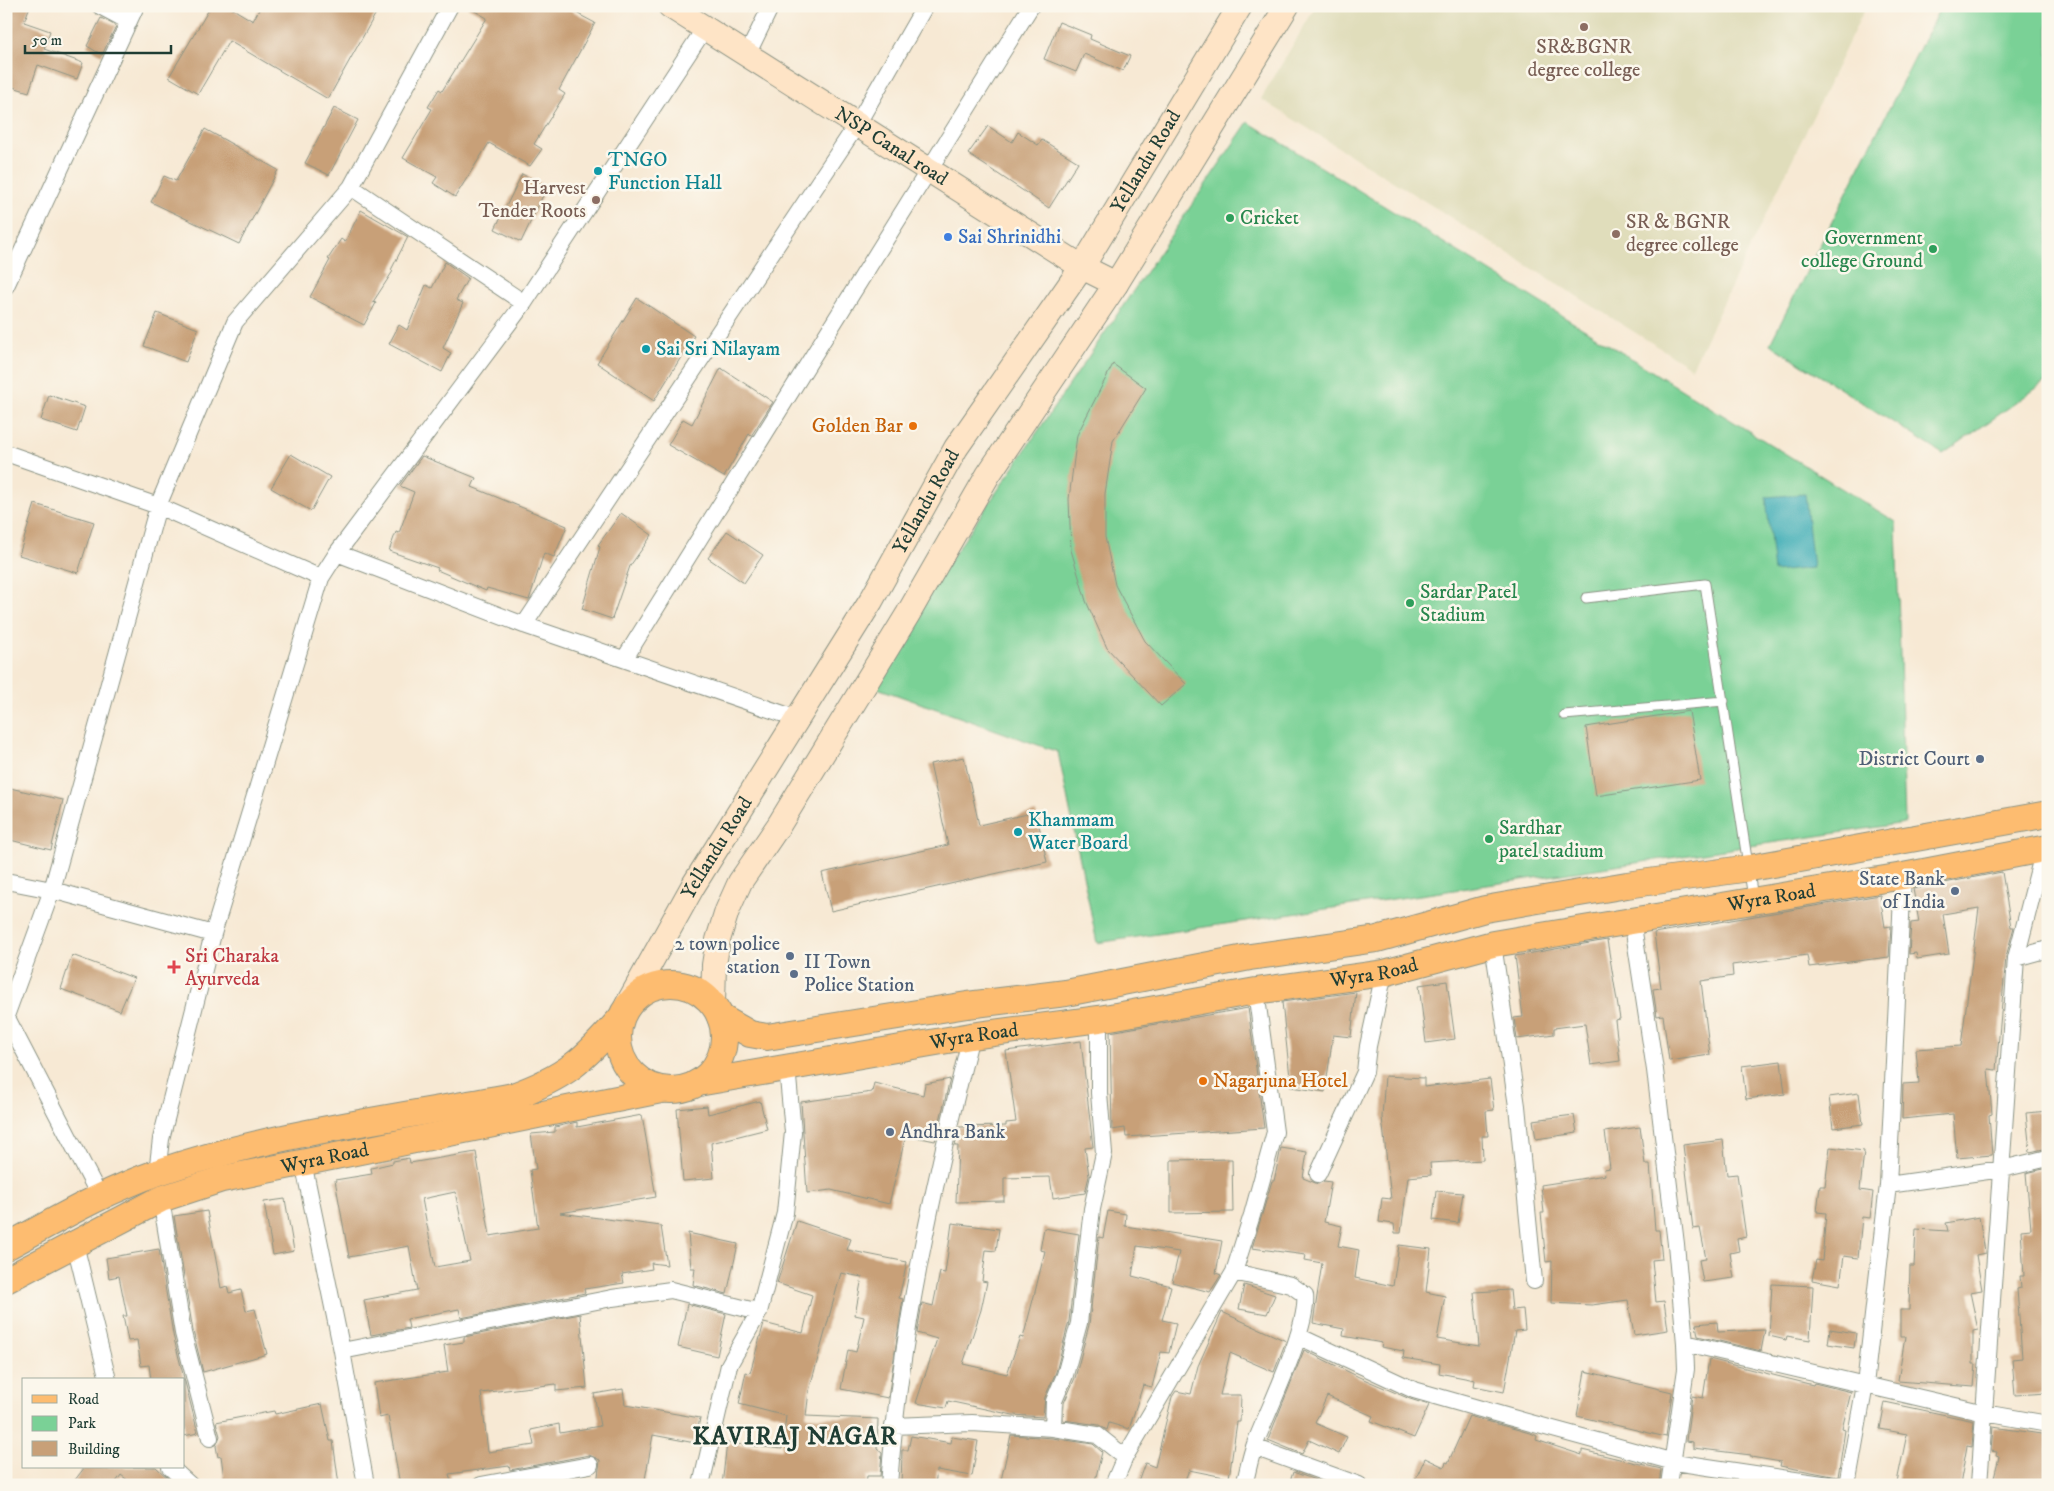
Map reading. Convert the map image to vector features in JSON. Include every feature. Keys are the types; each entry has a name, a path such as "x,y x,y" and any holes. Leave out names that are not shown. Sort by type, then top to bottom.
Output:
{"main road":[{"name":"NSP Canal road","path":"670,6 858,123 1082,267 1116,284"},
{"name":"Yellandu Road","path":"623,1012 693,886 871,601 956,448 1082,267 1240,6"},
{"name":"Yellandu Road","path":"717,1010 714,965 718,940 727,911 740,882 779,825 908,614 988,475 1116,284 1287,6"},
{"name":"Wyra Road","path":"6,1247 100,1197 157,1173 210,1156 298,1136 514,1096 543,1086 572,1068 597,1045 623,1012 646,990 670,983 686,986 701,993 717,1010 750,1034 767,1036 787,1034 958,1006 1066,993 1250,957 1377,939 1485,909 1627,885 1750,868 2048,814"},
{"name":"Wyra Road","path":"6,1280 161,1199 222,1179 660,1090 674,1090 698,1083 972,1036 1099,1019 1256,991 1384,973 1493,944 1632,919 1903,876 2046,848"},
{"name":"Wyra Road","path":"698,1083 710,1074 719,1061 723,1046 724,1031 717,1010"},
{"path":"623,1012 616,1037 620,1056 629,1072 643,1083 660,1090"}],"street":[{"path":"100,6 128,21"},
{"path":"6,286 136,6"},
{"path":"100,1197 6,1016 52,890 158,506 235,322 351,187 450,6"},
{"path":"747,55 771,6"},
{"path":"524,625 858,123 925,6"},
{"path":"624,658 1031,6"},
{"path":"157,1173 161,1139 213,934 321,578 337,553 524,303 705,28"},
{"path":"351,187 524,303"},
{"path":"6,453 158,506 321,578"},
{"path":"337,553 524,625 798,719"},
{"path":"1979,1485 2016,958 2046,848"},
{"path":"1847,1485 1865,1385 1888,1185 1903,876"},
{"path":"6,880 52,890 213,934"},
{"path":"1632,919 1655,1070 1676,1244 1685,1343 1686,1369 1674,1462 1669,1485"},
{"path":"1493,944 1517,1106 1534,1281"},
{"path":"2016,958 2048,949"},
{"path":"1318,1174 1365,1072 1368,1046 1384,973"},
{"path":"1113,1485 1125,1457 1234,1272 1275,1132 1256,991"},
{"path":"1053,1428 1054,1401 1065,1375 1079,1323 1092,1209 1104,1153 1100,1094 1099,1019"},
{"path":"889,1485 893,1426 938,1168 972,1036"},
{"path":"701,1485 729,1365 759,1312 785,1213 793,1132 787,1067"},
{"path":"1888,1185 2002,1169 2048,1158"},
{"path":"303,1162 342,1351 366,1485"},
{"path":"161,1199 183,1333 210,1438"},
{"path":"75,1244 108,1378"},
{"path":"1234,1272 1291,1285 1305,1295 1306,1302 1298,1336 1254,1447 1244,1485"},
{"path":"342,1351 602,1300 671,1290 759,1312"},
{"path":"1298,1336 1414,1390 1674,1462 1829,1485"},
{"path":"1685,1343 1985,1413 2048,1424"},
{"path":"893,1426 972,1422 1053,1428 1097,1435 1125,1457"},
{"path":"1254,1447 1359,1485"},
{"path":"481,1485 590,1465"},
{"path":"171,1468 190,1485"}],"lane":[{"path":"1586,598 1705,584 1754,900"},
{"path":"1564,716 1724,701"}],"shaded area":[{"name":"SR & BGNR degree college","path":"1316,6 1866,6 1692,368 1261,99"}],"green space":[{"name":"Government college Ground","path":"1941,6 2048,6 2048,380 1943,454 1770,344"},
{"name":"Sardar Patel Stadium","path":"1248,122 1896,522 1905,823 1097,943 1058,752 866,684"}],"water":[{"path":"1805,494 1813,568 1774,572 1766,497"}],"building":[{"path":"6,6 30,6 24,22 50,31 44,49 83,63 77,79 38,65 29,92 6,85"},
{"path":"211,6 228,6 253,21 261,6 380,6 328,99 229,41 198,94 169,77"},
{"path":"466,6 563,6 595,23 559,90 565,94 534,144 542,149 530,166 489,143 455,197 433,183 437,177 403,158 432,109 428,107 439,89 442,91 487,18"},
{"path":"101,18 116,26 102,55 87,46"},
{"path":"1059,22 1091,35 1090,39 1130,56 1123,71 1084,54 1076,72 1044,59"},
{"path":"334,108 358,120 329,175 305,163"},
{"path":"988,126 1012,142 1018,132 1038,145 1042,140 1078,162 1049,208 968,154"},
{"path":"205,129 278,170 239,244 151,202 164,176 176,181"},
{"path":"522,174 547,187 521,242 495,229"},
{"path":"361,210 408,237 391,270 393,271 373,302 376,303 364,325 310,297 330,260 328,259 341,239 345,242"},
{"path":"445,262 468,278 456,300 463,303 443,348 451,353 442,372 389,344 399,325 407,330 426,285 432,288"},
{"name":"Sai Sri Nilayam","path":"637,298 694,336 654,401 597,363"},
{"path":"157,313 198,329 186,362 144,346"},
{"path":"1113,364 1146,388 1113,441 1105,494 1105,537 1115,585 1145,641 1186,684 1161,706 1107,648 1086,601 1071,550 1069,499 1077,435"},
{"path":"721,368 773,402 751,436 749,434 724,477 668,445 683,419 692,424"},
{"path":"49,395 85,407 77,432 41,420"},
{"path":"291,454 330,477 311,511 271,488"},
{"path":"422,456 476,478 472,487 567,526 554,557 544,553 529,600 487,588 486,591 437,570 438,568 389,551 396,532 399,533 414,492 400,486"},
{"path":"35,504 94,522 78,573 19,555"},
{"path":"621,513 652,535 630,566 612,619 582,609 600,547 598,545"},
{"path":"727,531 763,555 744,583 708,558"},
{"path":"1689,711 1700,780 1596,796 1586,727"},
{"name":"Khammam Water Board","path":"964,757 979,825 1036,812 1047,862 831,911 822,873 948,845 930,764"},
{"path":"10,788 63,800 51,850 6,839 6,802"},
{"path":"2002,872 2011,927 2014,927 2006,957 1996,1070 1988,1069 1992,1114 1989,1115 1992,1155 1957,1158 1953,1114 1902,1119 1903,1084 1919,1083 1916,1049 1961,1046 1979,908 1943,914 1949,954 1917,959 1916,953 1909,954 1911,923 1919,922 1913,889"},
{"path":"1880,895 1885,927 1891,926 1889,957 1809,967 1807,955 1732,965 1733,976 1701,981 1710,1055 1669,1061 1663,1015 1657,1016 1653,989 1661,988 1654,933"},
{"path":"1607,940 1620,1019 1615,1020 1620,1061 1591,1065 1585,1024 1554,1028 1554,1034 1517,1039 1514,1018 1523,1017 1515,956"},
{"path":"72,955 134,978 120,1011 61,989"},
{"path":"1447,981 1455,1039 1426,1043 1419,985"},
{"path":"1356,992 1351,1037 1333,1035 1325,1092 1291,1087 1282,1002"},
{"path":"1248,1008 1264,1128 1126,1137 1125,1128 1112,1130 1110,1032"},
{"path":"1081,1041 1093,1147 1085,1148 1089,1176 1085,1193 1053,1198 1050,1177 1004,1178 1004,1201 956,1202 958,1146 955,1146 959,1127 1006,1126 1006,1123 1016,1122 1006,1051"},
{"path":"1781,1061 1785,1094 1746,1099 1742,1066"},
{"path":"1385,1076 1424,1078 1424,1087 1490,1079 1494,1110 1486,1111 1488,1136 1482,1136 1483,1160 1430,1163 1431,1175 1408,1177 1401,1233 1395,1233 1394,1224 1379,1222 1382,1198 1391,1199 1382,1117"},
{"path":"950,1079 935,1141 906,1135 889,1204 831,1190 807,1193 801,1102 872,1092 874,1083 923,1095 925,1084"},
{"path":"1859,1093 1863,1124 1833,1128 1829,1097"},
{"path":"760,1101 767,1129 711,1143 714,1178 683,1181 677,1109 707,1106 708,1114"},
{"path":"2048,1111 2048,1148 2030,1152 2026,1113"},
{"path":"642,1115 656,1197 560,1213 661,1226 667,1265 651,1263 652,1269 622,1274 624,1283 584,1289 585,1293 461,1318 459,1309 407,1319 409,1328 371,1335 364,1300 417,1290 409,1246 349,1257 335,1180 372,1174 371,1168 393,1163 393,1161 409,1158 410,1163 476,1152 490,1236 538,1228 530,1170 536,1169 531,1134 555,1132 555,1127 577,1122 577,1127","holes":["455,1192 470,1261 435,1267 422,1199"]},
{"path":"1574,1115 1577,1133 1536,1139 1533,1120"},
{"path":"1640,1127 1645,1164 1650,1164 1655,1230 1659,1230 1662,1259 1652,1260 1656,1302 1664,1301 1668,1330 1634,1335 1628,1300 1592,1305 1551,1303 1552,1261 1546,1262 1541,1213 1544,1213 1541,1185 1605,1175 1604,1169 1610,1168 1605,1132"},
{"path":"1723,1140 1727,1175 1737,1174 1746,1237 1737,1239 1739,1251 1730,1253 1734,1278 1703,1282 1699,1260 1706,1259 1700,1228 1693,1229 1683,1145"},
{"path":"1830,1147 1864,1151 1860,1190 1873,1192 1870,1218 1862,1217 1858,1258 1844,1256 1840,1285 1812,1280 1816,1260 1822,1261 1826,1213 1817,1212 1820,1186 1825,1186"},
{"path":"1281,1148 1307,1152 1303,1178 1318,1184 1324,1181 1331,1182 1324,1222 1342,1226 1338,1246 1359,1250 1355,1278 1393,1286 1399,1245 1431,1249 1426,1292 1445,1296 1437,1339 1479,1346 1474,1292 1510,1290 1512,1310 1523,1309 1525,1330 1515,1331 1504,1392 1474,1386 1475,1380 1439,1373 1440,1364 1403,1358 1404,1351 1381,1347 1382,1343 1343,1336 1344,1329 1313,1323 1322,1263 1305,1260 1306,1255 1252,1248 1272,1181 1274,1181"},
{"path":"1232,1159 1233,1212 1171,1213 1171,1160"},
{"path":"2048,1168 2048,1393 2015,1395 2012,1359 2022,1358 2017,1289 2021,1288 2020,1276 2024,1276 2021,1230 2031,1229 2026,1173"},
{"path":"1436,1191 1463,1193 1458,1223 1433,1220"},
{"path":"285,1199 294,1251 273,1255 264,1202"},
{"path":"207,1211 221,1288 227,1286 229,1293 241,1290 246,1311 255,1309 267,1354 203,1372 193,1331 174,1216"},
{"path":"1108,1211 1126,1214 1125,1226 1222,1241 1216,1273 1221,1275 1210,1292 1172,1282 1179,1252 1137,1246 1132,1276 1171,1286 1162,1320 1176,1323 1169,1353 1161,1352 1152,1387 1143,1385 1129,1429 1109,1423 1107,1430 1099,1425 1063,1420 1064,1403 1075,1378 1089,1325 1099,1237 1103,1238"},
{"path":"1979,1217 1985,1253 1976,1255 1982,1290 1970,1292 1978,1330 1973,1331 1973,1364 1976,1364 1974,1387 1898,1381 1905,1337 1900,1337 1900,1310 1909,1310 1910,1266 1914,1266 1916,1229 1948,1231 1946,1223"},
{"path":"797,1221 851,1239 847,1250 907,1262 899,1298 903,1299 888,1398 841,1389 848,1350 856,1352 864,1317 855,1315 862,1277 841,1273 809,1391 806,1416 878,1419 877,1449 882,1453 880,1476 867,1476 866,1485 722,1485 727,1443 782,1449 786,1416 739,1404 746,1372 750,1373 764,1323 803,1333 812,1295 777,1283"},
{"path":"952,1223 999,1229 996,1251 986,1250 982,1281 987,1282 981,1310 963,1364 1007,1374 1020,1337 1023,1338 1034,1296 1045,1251 1040,1250 1044,1228 1079,1234 1069,1321 1056,1372 1045,1397 1043,1417 1013,1415 948,1401 946,1408 916,1403 937,1339 917,1333 922,1303 933,1306 940,1272 945,1273"},
{"path":"688,1233 738,1244 727,1294 693,1285 695,1268 691,1268"},
{"path":"159,1249 173,1335 184,1378 151,1378 149,1365 141,1366 137,1340 128,1341 123,1316 127,1316 119,1276 109,1278 106,1258"},
{"path":"1772,1284 1813,1286 1810,1340 1787,1336 1786,1340 1769,1336"},
{"path":"1244,1285 1275,1295 1267,1314 1239,1309"},
{"path":"687,1304 726,1314 717,1356 678,1347"},
{"path":"1222,1312 1286,1341 1274,1372 1230,1353 1220,1395 1241,1395 1240,1422 1237,1422 1229,1478 1189,1470 1183,1485 1137,1485 1145,1463 1155,1467 1172,1397 1176,1391 1191,1394 1198,1366"},
{"path":"580,1314 587,1388 556,1391 556,1384 481,1393 488,1452 534,1445 531,1430 559,1424 560,1433 600,1426 594,1394 623,1389 625,1405 700,1418 695,1443 653,1435 644,1485 597,1485 600,1460 589,1455 510,1470 509,1466 449,1474 451,1482 434,1485 400,1485 388,1416 379,1418 374,1383 448,1372 444,1345 464,1342 464,1337"},
{"path":"1717,1322 1718,1332 1765,1330 1761,1351 1698,1336 1696,1324"},
{"path":"1830,1329 1856,1333 1854,1348 1828,1344"},
{"path":"1304,1350 1359,1377 1429,1405 1414,1438 1371,1421 1373,1416 1327,1396 1315,1423 1347,1437 1339,1454 1309,1440 1302,1454 1268,1440"},
{"path":"1709,1359 1813,1385 1814,1383 1851,1392 1842,1429 1845,1430 1838,1477 1780,1466 1781,1462 1751,1457 1751,1455 1693,1448 1693,1442 1686,1441 1692,1396 1703,1398"},
{"path":"1585,1371 1672,1392 1666,1437 1577,1416"},
{"path":"185,1382 198,1433 185,1436"},
{"path":"1885,1402 1974,1421 1972,1447 1967,1446 1960,1485 1909,1485 1897,1482 1907,1434 1880,1429"},
{"path":"322,1404 330,1441 333,1441 339,1485 225,1485 221,1456 218,1457 216,1446 220,1436 216,1422 274,1411 275,1414"},
{"path":"1469,1416 1533,1434 1537,1436 1536,1440 1582,1455 1582,1450 1661,1469 1659,1485 1413,1485 1425,1458 1444,1467 1446,1462 1448,1463"},
{"path":"1993,1427 2048,1435 2048,1485 1992,1485 1999,1457 1996,1456 1997,1452 1991,1451"},
{"path":"1011,1435 1093,1444 1102,1452 1094,1485 1000,1485"},
{"path":"911,1436 951,1443 952,1437 978,1441 972,1476 937,1470 935,1485 901,1485 902,1450 908,1450"},
{"path":"84,1468 157,1468 175,1485 134,1485 121,1475 114,1485 71,1485"},
{"path":"1293,1472 1329,1485 1289,1485"}],"place":[{"name":"SR&BGNR degree college","path":"1584,27"},
{"name":"TNGO Function Hall","path":"598,171"},
{"name":"Harvest Tender Roots","path":"596,200"},
{"name":"Cricket","path":"1230,218"},
{"name":"SR & BGNR degree college","path":"1616,234"},
{"name":"Sai Shrinidhi","path":"948,237"},
{"name":"Government college Ground","path":"1933,249"},
{"name":"Sai Sri Nilayam","path":"646,349"},
{"name":"Golden Bar","path":"913,426"},
{"name":"Sardar Patel Stadium","path":"1410,603"},
{"name":"District Court","path":"1980,759"},
{"name":"Khammam Water Board","path":"1018,832"},
{"name":"Sardhar patel stadium","path":"1489,839"},
{"name":"State Bank of India","path":"1955,891"},
{"name":"2 town police station","path":"790,956"},
{"name":"Sri Charaka Ayurveda","path":"174,967"},
{"name":"II Town Police Station","path":"794,974"},
{"name":"Nagarjuna Hotel","path":"1203,1081"},
{"name":"Andhra Bank","path":"890,1132"}],"district":[{"name":"KAVIRAJ NAGAR","path":"795,1436"}]}
